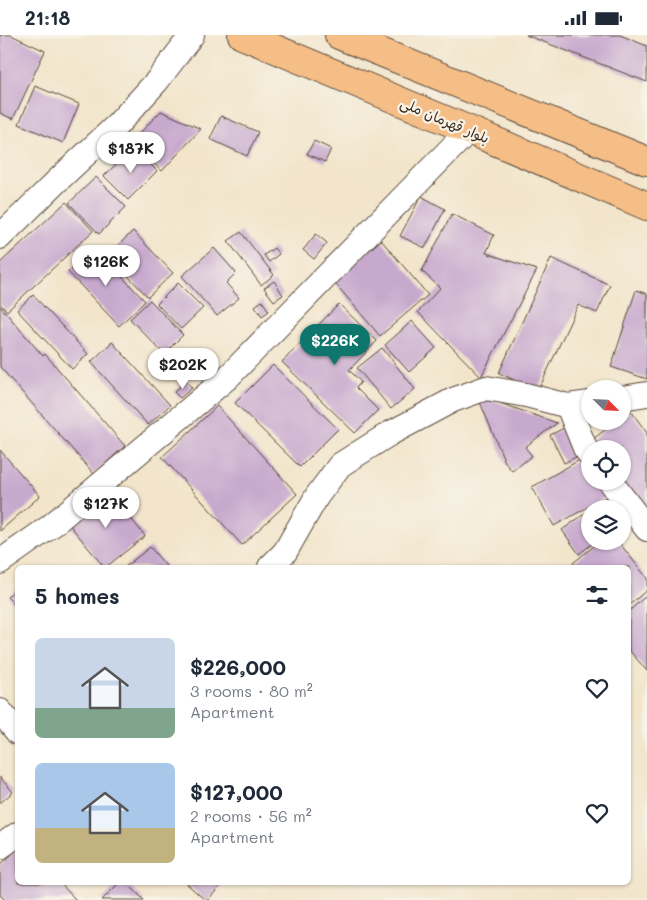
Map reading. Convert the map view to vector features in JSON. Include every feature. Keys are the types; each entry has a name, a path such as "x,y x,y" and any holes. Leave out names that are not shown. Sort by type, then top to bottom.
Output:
{"highway":[{"name":"بلوار قهرمان ملی","path":"242,35 647,206"},
{"path":"339,35 647,161"}],"street":[{"path":"0,237 118,125 157,81 192,35"},
{"path":"0,563 51,526 228,377 469,130"},
{"path":"272,565 285,552 317,496 340,465 389,434 453,400 486,388 579,405 584,440"},
{"path":"631,397 647,394"},
{"path":"617,490 647,529"},
{"path":"0,711 15,729"},
{"path":"0,847 15,836"}],"building":[{"path":"0,35 11,35 45,51 13,119 0,113"},
{"path":"526,35 620,35 647,46 647,82"},
{"path":"35,86 79,104 63,143 19,124"},
{"path":"161,111 201,129 162,171 131,142"},
{"path":"221,116 258,132 247,156 210,139"},
{"path":"314,141 331,149 325,162 307,154"},
{"path":"134,147 157,171 128,200 104,176"},
{"path":"96,177 126,207 99,234 69,203"},
{"path":"421,196 445,209 425,248 400,236"},
{"path":"66,202 93,231 7,311 0,304 0,263"},
{"path":"452,214 494,235 486,253 537,270 481,377 418,312 440,288 422,271"},
{"path":"133,231 173,273 148,297 108,255"},
{"path":"241,232 274,275 261,285 228,241"},
{"path":"316,234 327,243 314,259 303,250"},
{"path":"381,240 428,295 380,336 333,281"},
{"path":"94,247 145,301 119,326 68,272"},
{"path":"214,248 236,273 226,283 239,298 217,316 182,276"},
{"path":"274,248 279,254 269,262 264,255"},
{"path":"551,258 610,285 597,313 578,305 538,391 499,373"},
{"path":"274,281 283,295 274,301 264,288"},
{"path":"178,283 203,308 181,329 157,304"},
{"path":"636,290 647,294 647,379 611,367"},
{"path":"33,295 88,354 72,369 17,310"},
{"path":"150,300 183,335 164,354 130,319"},
{"path":"262,301 269,311 262,316 255,306"},
{"path":"339,304 377,341 349,370 361,382 356,388 378,410 355,433 282,362"},
{"path":"0,306 43,356 45,354 125,446 94,474 0,367"},
{"path":"412,321 436,348 409,372 385,345"},
{"path":"112,342 170,405 148,425 91,362"},
{"path":"382,348 415,389 391,409 357,368"},
{"path":"273,365 338,429 300,467 235,403"},
{"path":"186,381 192,388 180,398 174,392"},
{"path":"477,395 557,423 525,447 532,456 512,471 505,462"},
{"path":"217,406 297,494 242,545 162,457"},
{"path":"631,411 647,433 647,519 628,490 631,490 631,440 592,440 605,430 631,430"},
{"path":"570,425 581,447 581,454 564,463 550,435"},
{"path":"0,450 40,496 0,531"},
{"path":"581,459 581,490 602,490 606,497 601,500 581,500 581,511 554,526 532,487"},
{"path":"108,490 145,536 109,565 102,565 68,523"},
{"path":"581,516 581,550 584,550 579,554 562,530"},
{"path":"150,547 165,565 128,565"},
{"path":"589,550 625,550 647,578 647,590 631,603 631,565 574,565 573,563"},
{"path":"15,590 15,605 7,597"},
{"path":"647,595 647,671 631,652 631,609"},
{"path":"0,777 13,792 0,803"},
{"path":"15,852 15,885 62,885 76,900 5,900 0,895 0,865"},
{"path":"117,885 129,885 144,900 102,900"},
{"path":"188,885 221,885 208,900 205,900"}]}
